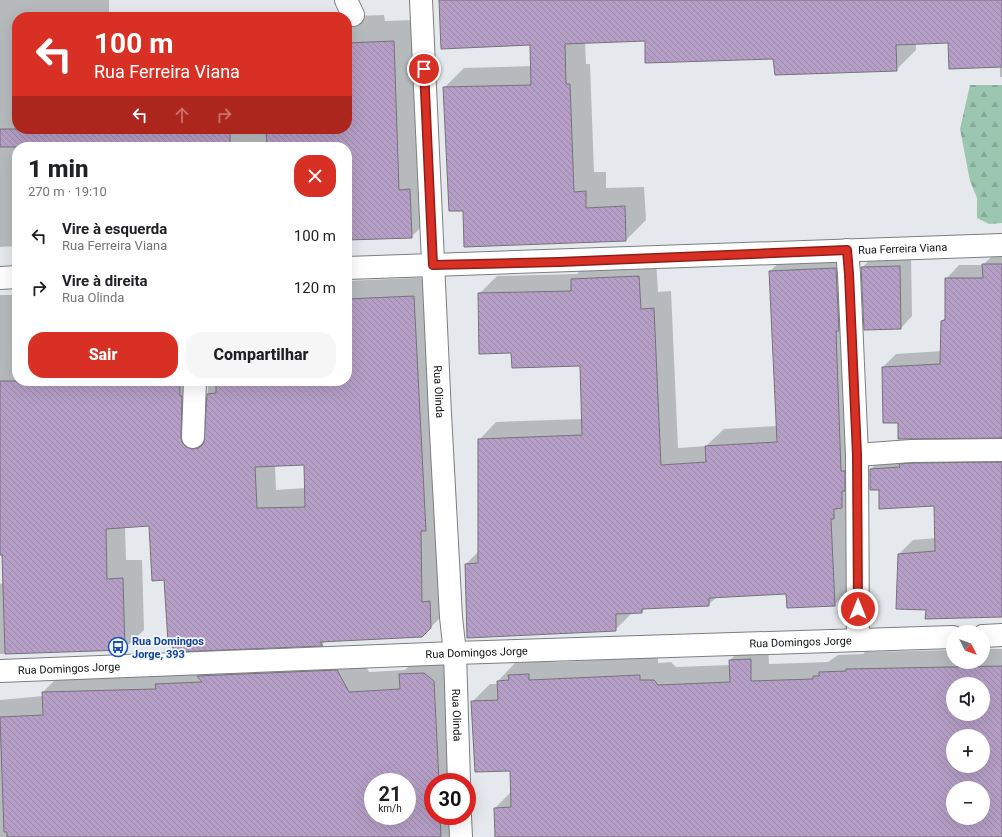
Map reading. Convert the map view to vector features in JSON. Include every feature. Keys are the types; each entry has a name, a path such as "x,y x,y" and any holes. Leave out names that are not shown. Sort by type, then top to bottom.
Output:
{"street":[{"name":"Rua Olinda","path":"421,0 433,265 451,609 455,653 459,773"},
{"name":"Rua Ferreira Viana","path":"352,268 559,262 1002,245"},
{"path":"847,250 857,455 858,640"},
{"path":"0,278 12,278"},
{"path":"193,437 196,386"},
{"path":"857,455 911,451 1002,450"},
{"path":"990,636 1002,636"},
{"name":"Rua Domingos Jorge","path":"0,671 455,653 946,637"},
{"path":"460,825 461,837"}],"green space":[{"path":"970,85 1002,85 1002,223 989,224 977,218 977,198 970,181 960,129"}],"building":[{"path":"439,0 1002,0 1002,67 949,69 948,43 896,45 897,71 775,75 773,59 645,63 645,41 565,44 566,84 570,84 574,192 586,191 586,208 625,206 626,241 464,247 463,211 449,211 443,87 531,85 530,45 441,49"},
{"path":"394,41 399,190 410,189 412,238 352,240 352,142 267,142 266,134 352,134 352,43"},
{"path":"0,129 12,129 12,134 230,134 230,142 12,142 12,147 0,147"},
{"path":"982,264 1002,264 1002,438 898,439 898,423 883,423 882,367 940,364 941,321 945,320 945,278 983,278"},
{"path":"900,266 901,329 864,330 861,267"},
{"path":"836,268 839,331 836,331 841,471 845,471 845,491 842,491 842,508 834,509 834,519 831,519 835,606 787,608 786,594 709,598 709,606 642,609 642,613 616,614 616,631 467,638 465,564 478,563 478,439 582,435 580,366 512,368 511,353 479,354 478,293 571,291 571,279 639,276 641,309 654,308 661,465 706,462 705,446 777,442 769,271"},
{"path":"414,296 426,531 421,531 422,602 430,601 431,628 422,637 320,642 323,646 176,652 168,642 164,580 152,581 149,526 106,529 107,579 123,578 125,650 5,654 2,555 0,555 0,381 12,381 12,386 180,386 180,396 182,396 182,442 186,447 193,449 199,448 204,443 207,394 216,393 216,386 352,386 352,299","holes":["304,465 305,507 257,508 255,467"]},
{"path":"1002,462 1002,617 925,619 926,610 896,609 898,554 935,551 934,506 879,509 879,490 870,490 870,469 900,467 899,464 912,463"},
{"path":"751,659 751,681 813,679 813,676 819,676 819,672 846,671 846,669 946,667 946,669 990,669 990,666 1002,666 1002,837 495,837 494,808 511,807 510,771 475,772 471,701 498,700 497,681 509,680 508,675 529,674 529,680 640,675 640,680 654,680 658,685 730,682 729,660"},
{"path":"337,670 349,692 400,689 399,674 424,673 434,681 439,773 424,773 424,825 440,825 441,837 7,837 7,832 4,832 0,717 43,715 42,692 156,689 155,684 202,682 197,676"}],"place":[{"name":"Rua Domingos Jorge, 393","path":"118,647"}],"route":[{"path":"424,69 433,265 559,262 847,250 857,455 858,609"}]}
